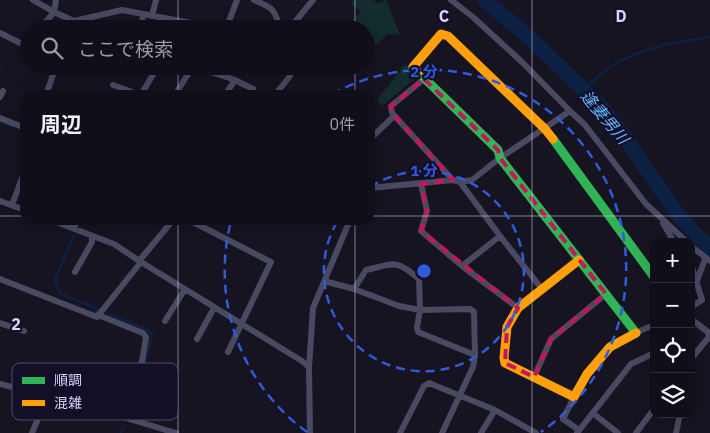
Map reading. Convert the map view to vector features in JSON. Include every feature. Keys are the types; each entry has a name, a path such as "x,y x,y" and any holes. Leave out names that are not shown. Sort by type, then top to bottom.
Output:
{"street":[{"path":"34,0 72,20"},
{"path":"47,20 54,12 56,0"},
{"path":"152,16 156,0"},
{"path":"229,20 237,0"},
{"path":"254,0 271,7 276,13 278,20"},
{"path":"297,20 314,0"},
{"path":"451,0 474,18 522,62 585,125 646,204 682,238"},
{"path":"80,20 122,10 174,20"},
{"path":"143,14 143,20"},
{"path":"0,33 20,43"},
{"path":"637,332 500,158 498,150 413,67 441,34 448,36 545,129 650,272"},
{"path":"48,90 53,75"},
{"path":"143,90 152,75"},
{"path":"178,90 187,75"},
{"path":"219,75 253,89"},
{"path":"279,90 290,75"},
{"path":"424,79 391,106 392,113 457,181 542,289"},
{"path":"228,90 234,80"},
{"path":"113,85 126,90"},
{"path":"375,188 472,180 500,158 570,111"},
{"path":"375,135 394,116"},
{"path":"0,118 20,126"},
{"path":"12,205 20,183"},
{"path":"420,184 428,211 422,232 462,266 518,308"},
{"path":"0,201 20,208"},
{"path":"661,219 672,238"},
{"path":"64,225 114,244 309,367"},
{"path":"74,229 75,225"},
{"path":"98,315 169,225"},
{"path":"199,225 271,262 228,352"},
{"path":"310,433 309,367 313,308 348,225"},
{"path":"75,272 92,242 92,236"},
{"path":"462,266 500,236"},
{"path":"695,250 707,260 697,281"},
{"path":"574,397 505,363 504,358 508,327 518,308 579,260"},
{"path":"354,289 366,270 395,263 404,266 419,279 420,310 416,327 418,332 475,354"},
{"path":"695,275 702,300 695,304"},
{"path":"0,279 143,333 146,337 142,363"},
{"path":"324,281 354,289 399,306 420,310 470,309 474,312 475,354 473,367 442,433"},
{"path":"165,321 185,289"},
{"path":"534,377 551,339 606,294"},
{"path":"197,339 214,308"},
{"path":"695,322 708,332 709,336 695,354"},
{"path":"0,323 24,331"},
{"path":"650,326 610,346 587,374 564,419 578,431 594,414 631,364 650,355"},
{"path":"400,433 424,386 429,384 495,410 527,431 536,433"},
{"path":"481,433 495,410"},
{"path":"594,414 618,433"},
{"path":"636,433 650,414"},
{"path":"676,433 679,418"},
{"path":"32,433 38,420"},
{"path":"133,420 176,433"}],"highlighted area":[{"path":"424,79 498,150 500,158 606,294 551,339 534,377 505,363 507,327 518,308 421,231 427,211 421,184 453,180 392,113 391,106"}],"green space":[{"path":"354,0 373,0 378,4 386,0 400,35 388,34 375,46 375,20 353,20 361,11 350,3"},
{"path":"405,64 417,77 382,106 377,100"}],"waterway":[{"name":"逢妻男川","path":"485,0 532,40 603,109 624,136 681,219 710,248"},
{"path":"582,88 590,84 610,67 633,55 671,44 710,37"},
{"path":"0,122 14,127"},
{"path":"74,235 55,280 60,293 95,308"},
{"path":"92,312 99,309"},
{"path":"108,314 148,330 152,334 145,363"},
{"path":"121,433 124,426"}],"traffic: fast":[{"path":"418,72 498,150 500,158 636,333"},
{"path":"553,139 650,272"}],"traffic: slow":[{"path":"418,72 413,67 441,34 448,36 545,129 553,139"},
{"path":"579,260 518,308 507,327 505,363 574,397 587,374 610,347 636,333"}]}
